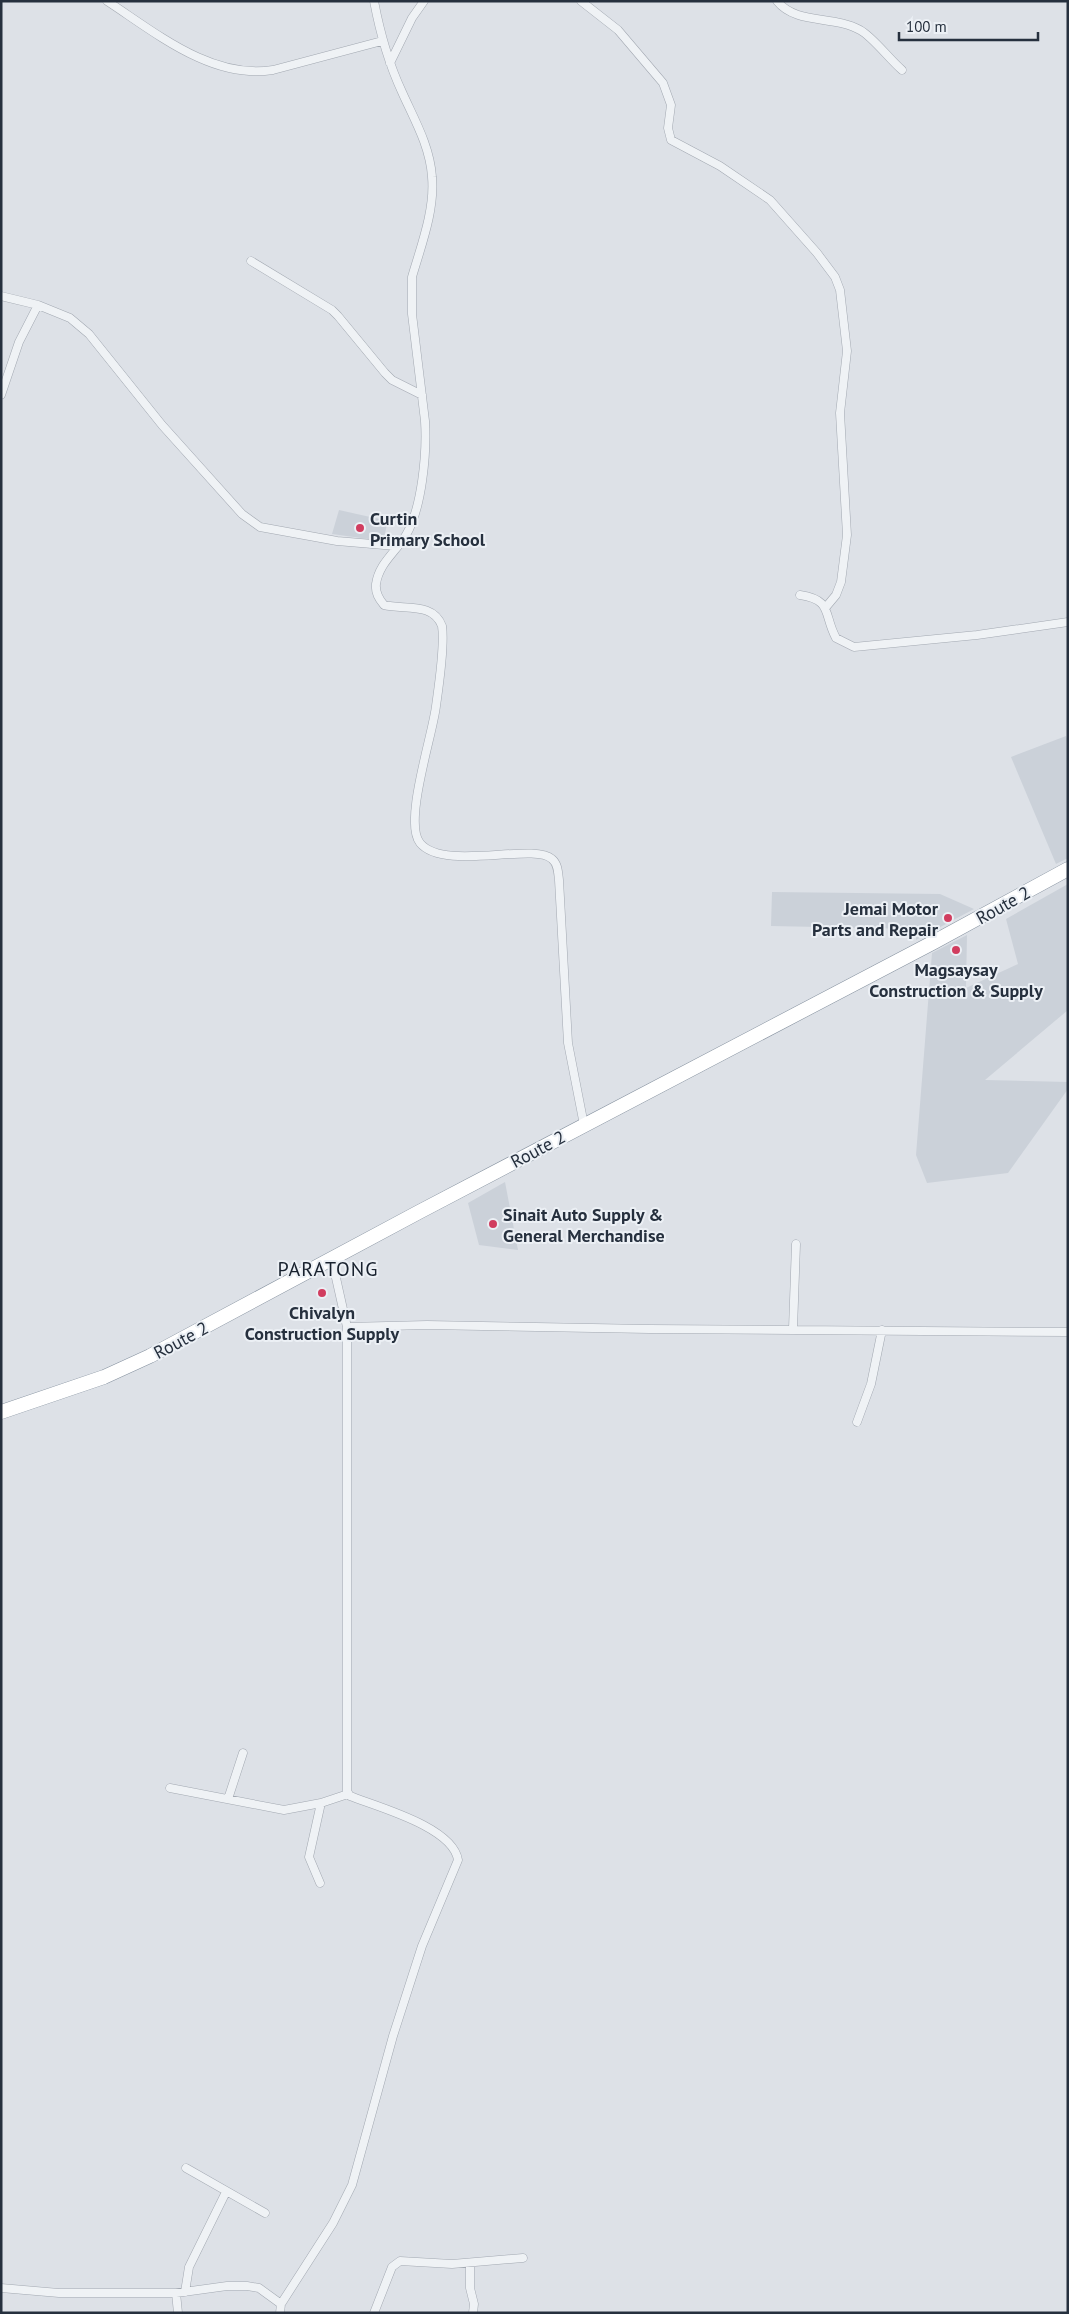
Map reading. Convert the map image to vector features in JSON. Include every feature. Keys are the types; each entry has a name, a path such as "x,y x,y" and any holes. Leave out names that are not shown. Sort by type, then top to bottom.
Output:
{"highway":[{"name":"Route 2","path":"1,1412 104,1377 150,1356 584,1125 934,942 1068,869"}],"street":[{"path":"107,1 167,40 210,62 233,70 256,73 273,70 382,41"},
{"path":"374,1 382,41 420,129 432,178 430,209 411,288 412,314 426,437 422,484 411,524 405,537 396,546 381,568 376,584 379,600 384,605 395,608 431,611 437,616 442,631 436,707 415,812 415,835 425,848 435,853 475,856 540,853 550,857 556,863 559,880 568,1043 584,1125"},
{"path":"390,63 412,18 424,1"},
{"path":"581,1 618,30 663,83 671,105 668,128 671,140 720,166 770,200 817,253 837,283 846,342 840,422 846,494 847,535 841,582 836,595 826,608"},
{"path":"777,1 792,14 823,19 860,30 902,70"},
{"path":"251,261 283,279 338,316 392,380 422,395"},
{"path":"1,296 38,304 70,318 89,334 162,425 251,521 260,527 337,541 396,546"},
{"path":"1,395 19,342 38,304"},
{"path":"800,594 814,597 826,608 836,638 847,645 859,648 977,635 1068,622"},
{"path":"793,1329 796,1244"},
{"path":"332,1260 347,1327 348,1794"},
{"path":"347,1327 427,1325 1068,1332"},
{"path":"857,1422 871,1384 882,1330"},
{"path":"228,1798 243,1753"},
{"path":"170,1788 284,1810 321,1803 348,1794 426,1827 454,1847 458,1860 422,1946 393,2036 352,2185 333,2223 281,2304 280,2313"},
{"path":"320,1883 309,1857 321,1803"},
{"path":"186,2168 226,2192 265,2212"},
{"path":"185,2292 189,2267 226,2192"},
{"path":"374,2313 392,2267 395,2264 406,2261 436,2264 470,2263 523,2258"},
{"path":"470,2263 470,2288 474,2304 473,2313"},
{"path":"1,2288 59,2292 176,2293 227,2286 247,2286 259,2288 281,2304"},
{"path":"176,2293 178,2313"}],"shaded area":[{"name":"Curtin Primary School","path":"339,510 388,521 383,541 332,534"},
{"path":"1066,736 1068,741 1068,858 1056,864 1011,757"},
{"path":"1068,884 1068,1010 985,1080 1068,1082 1068,1089 1008,1173 927,1183 916,1155 932,953 967,935 966,988 1018,964 1006,919"},
{"path":"772,892 940,894 974,909 916,940 916,929 771,926"},
{"name":"Sinait Auto Supply & General Merchandise","path":"505,1182 518,1250 479,1245 468,1203"}],"place":[{"name":"Curtin Primary School","path":"360,528"},
{"name":"Jemai Motor Parts and Repair","path":"948,918"},
{"name":"Magsaysay Construction & Supply","path":"956,950"},
{"name":"Sinait Auto Supply & General Merchandise","path":"493,1224"},
{"name":"Chivalyn Construction Supply","path":"322,1293"}],"district":[{"name":"PARATONG","path":"328,1269"}]}
